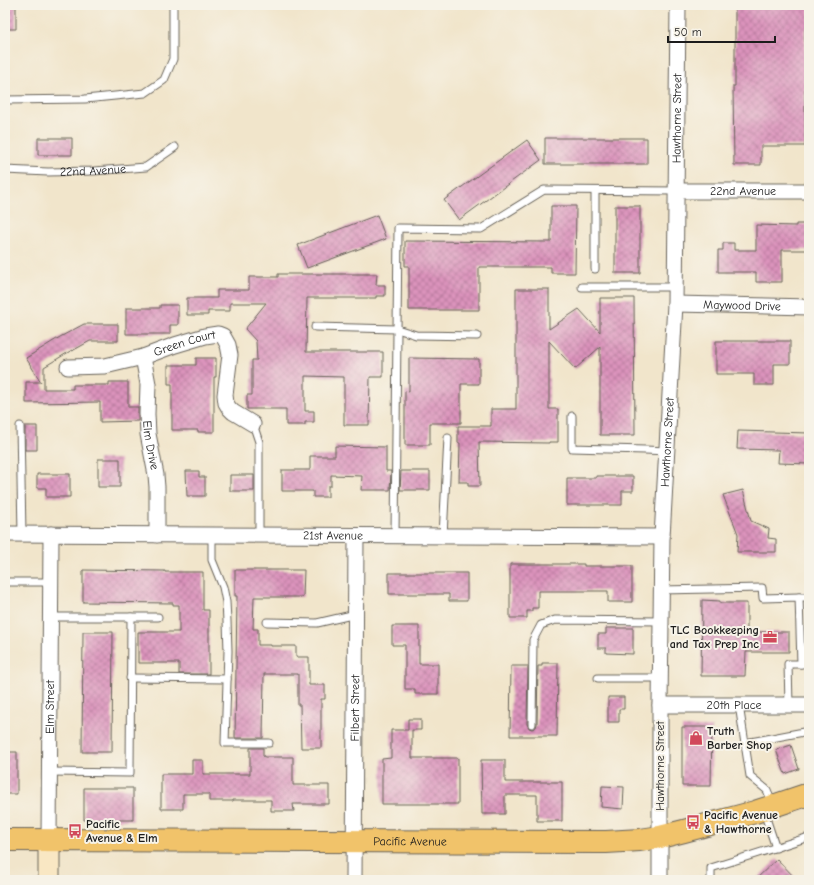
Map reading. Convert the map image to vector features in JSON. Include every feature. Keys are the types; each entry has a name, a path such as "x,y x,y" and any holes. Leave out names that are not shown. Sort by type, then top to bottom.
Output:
{"main road":[{"name":"Pacific Avenue","path":"5,840 606,842 660,837 769,807 809,794"}],"street":[{"name":"Hawthorne Street","path":"660,880 662,537 675,304 678,5"},
{"name":"22nd Avenue","path":"677,190 809,191"},
{"name":"Maywood Drive","path":"675,304 809,307"},
{"name":"Green Court","path":"68,367 105,366 143,357 175,344 218,334 223,336 228,345 230,355 225,395 226,403 233,412 253,424"},
{"name":"Elm Drive","path":"143,357 148,384 148,434 157,488 157,535"},
{"name":"21st Avenue","path":"5,534 662,537"},
{"name":"Elm Street","path":"49,880 52,534"},
{"name":"Filbert Street","path":"354,880 356,536"},
{"name":"20th Place","path":"660,704 809,705"}],"lane":[{"path":"5,100 85,99 145,93 164,80 173,59 173,5"},
{"name":"22nd Avenue","path":"5,170 48,172 94,171 146,167 175,147"},
{"path":"395,536 398,228 481,229 544,190 677,190"},
{"path":"595,190 595,269"},
{"path":"582,287 675,287"},
{"path":"315,327 397,329 416,335 477,336"},
{"path":"572,416 572,448 666,451"},
{"path":"253,424 259,442 259,535"},
{"path":"20,426 22,534"},
{"path":"443,536 448,438"},
{"path":"212,535 212,560 223,587 226,602 228,651 225,743 268,743"},
{"path":"5,582 51,582"},
{"path":"661,590 762,588 763,598 809,597"},
{"path":"800,597 801,664"},
{"path":"266,622 318,623 356,614"},
{"path":"51,617 158,617"},
{"path":"50,772 130,773 131,617"},
{"path":"532,724 533,640 541,625 555,620 661,621"},
{"path":"800,629 809,629"},
{"path":"789,705 788,664 809,663"},
{"path":"130,678 227,679"},
{"path":"598,678 660,678"},
{"path":"739,705 750,776 767,790 776,848"},
{"path":"745,743 809,731"},
{"path":"711,880 711,868 809,837"}],"building":[{"path":"5,5 16,5 16,29 5,29"},
{"path":"735,5 809,5 809,29 805,29 805,52 809,52 809,89 805,89 805,146 761,146 761,165 734,165 733,86 735,86"},
{"path":"38,138 72,138 72,155 38,155"},
{"path":"545,138 647,138 647,164 545,164"},
{"path":"527,140 541,160 459,220 444,200"},
{"path":"551,206 576,206 575,273 551,273 551,267 479,267 479,310 409,310 409,266 405,266 405,241 551,242"},
{"path":"615,206 640,206 640,273 615,273"},
{"path":"377,215 386,239 307,268 298,245"},
{"path":"796,224 809,224 809,250 782,250 782,282 756,282 756,272 718,272 718,250 723,250 723,243 734,243 734,250 756,250 756,225 796,226"},
{"path":"278,274 377,274 376,285 385,285 385,296 376,296 376,298 307,298 306,352 383,352 383,377 370,377 369,425 344,425 344,377 305,376 305,411 314,411 314,422 305,422 305,425 286,425 286,409 247,409 247,395 252,395 252,360 257,360 256,341 245,329 266,303 230,303 230,311 208,311 208,315 187,315 187,298 217,298 217,290 249,290 249,277 278,277"},
{"path":"516,289 549,289 549,329 579,309 600,332 600,298 634,298 635,435 600,435 600,347 575,369 549,341 549,409 558,409 558,442 479,442 480,486 468,486 468,482 459,482 460,443 458,443 458,426 491,426 491,409 516,409"},
{"path":"160,305 178,305 178,325 170,325 170,334 126,334 126,308 160,308"},
{"path":"84,324 118,324 118,341 90,341 44,367 44,389 73,389 73,385 109,385 109,382 128,382 128,407 138,407 138,421 100,422 100,402 26,403 26,382 41,382 26,358"},
{"path":"716,341 790,341 790,364 774,364 774,385 754,385 754,374 716,374"},
{"path":"196,358 216,358 216,377 214,377 214,432 198,432 198,430 172,430 172,384 168,384 168,365 196,365"},
{"path":"409,358 479,359 479,384 461,384 461,423 430,423 430,445 405,445 405,391 409,392"},
{"path":"25,426 37,426 37,450 25,450"},
{"path":"738,431 809,433 809,464 778,463 779,450 737,449"},
{"path":"335,446 386,447 386,471 391,471 390,490 361,490 362,476 331,475 331,486 328,486 328,497 313,497 313,491 282,491 282,470 310,470 310,456 335,456"},
{"path":"98,459 120,459 120,487 98,487"},
{"path":"186,471 199,471 199,477 205,477 205,496 187,496"},
{"path":"401,471 430,471 430,490 400,490"},
{"path":"37,474 70,474 70,497 46,497 46,488 37,488"},
{"path":"230,475 254,475 254,491 230,491"},
{"path":"596,476 633,476 633,491 622,491 622,505 567,505 567,478 596,478"},
{"path":"743,490 751,521 769,529 768,538 776,539 776,552 737,552 738,534 723,495"},
{"path":"510,564 584,564 584,566 632,566 632,602 608,602 608,591 538,591 538,608 532,608 532,611 527,611 527,618 510,618"},
{"path":"83,570 203,572 203,610 209,610 209,674 179,674 179,663 138,663 138,632 179,632 179,605 173,605 173,603 83,602"},
{"path":"235,570 304,570 303,597 254,597 253,629 258,629 258,645 296,646 296,657 309,657 309,685 325,685 325,699 321,699 321,748 301,748 300,705 298,705 298,674 264,674 263,738 235,738 237,596 235,596"},
{"path":"389,573 467,573 467,601 449,601 449,594 389,594"},
{"path":"702,600 720,601 720,603 747,603 747,632 789,632 789,652 746,652 745,676 701,676"},
{"path":"392,626 419,626 419,664 438,664 438,694 415,694 415,689 405,689 405,645 392,645"},
{"path":"606,628 633,628 633,654 606,653 606,648 598,648 598,634 606,634"},
{"path":"83,632 113,632 112,752 82,752"},
{"path":"542,663 558,663 557,736 510,736 511,666 528,666 527,724 529,728 532,729 536,727 537,724 538,666 542,666"},
{"path":"608,697 624,697 624,709 619,709 619,722 608,722"},
{"path":"408,719 421,719 421,730 412,730 412,758 458,758 458,804 382,804 382,759 391,758 391,730 408,730"},
{"path":"682,727 712,727 711,786 682,786"},
{"path":"791,745 799,769 785,774 776,750"},
{"path":"250,748 263,748 263,756 265,757 293,757 293,785 329,785 329,804 293,804 294,811 271,811 271,800 209,801 209,794 183,794 183,809 161,809 161,774 192,774 192,760 203,760 203,774 250,774"},
{"path":"5,752 17,752 17,794 5,794"},
{"path":"481,760 505,760 505,782 562,782 562,821 537,821 537,795 505,795 505,814 482,814"},
{"path":"602,786 624,787 623,809 601,807"},
{"path":"84,788 133,788 133,820 84,820"},
{"path":"777,859 797,880 755,880"}],"place":[{"name":"TLC Bookkeeping and Tax Prep Inc","path":"770,637"},
{"name":"Truth Barber Shop","path":"696,738"},
{"name":"Pacific Avenue & Hawthorne","path":"693,822"},
{"name":"Pacific Avenue & Elm","path":"75,831"}]}
